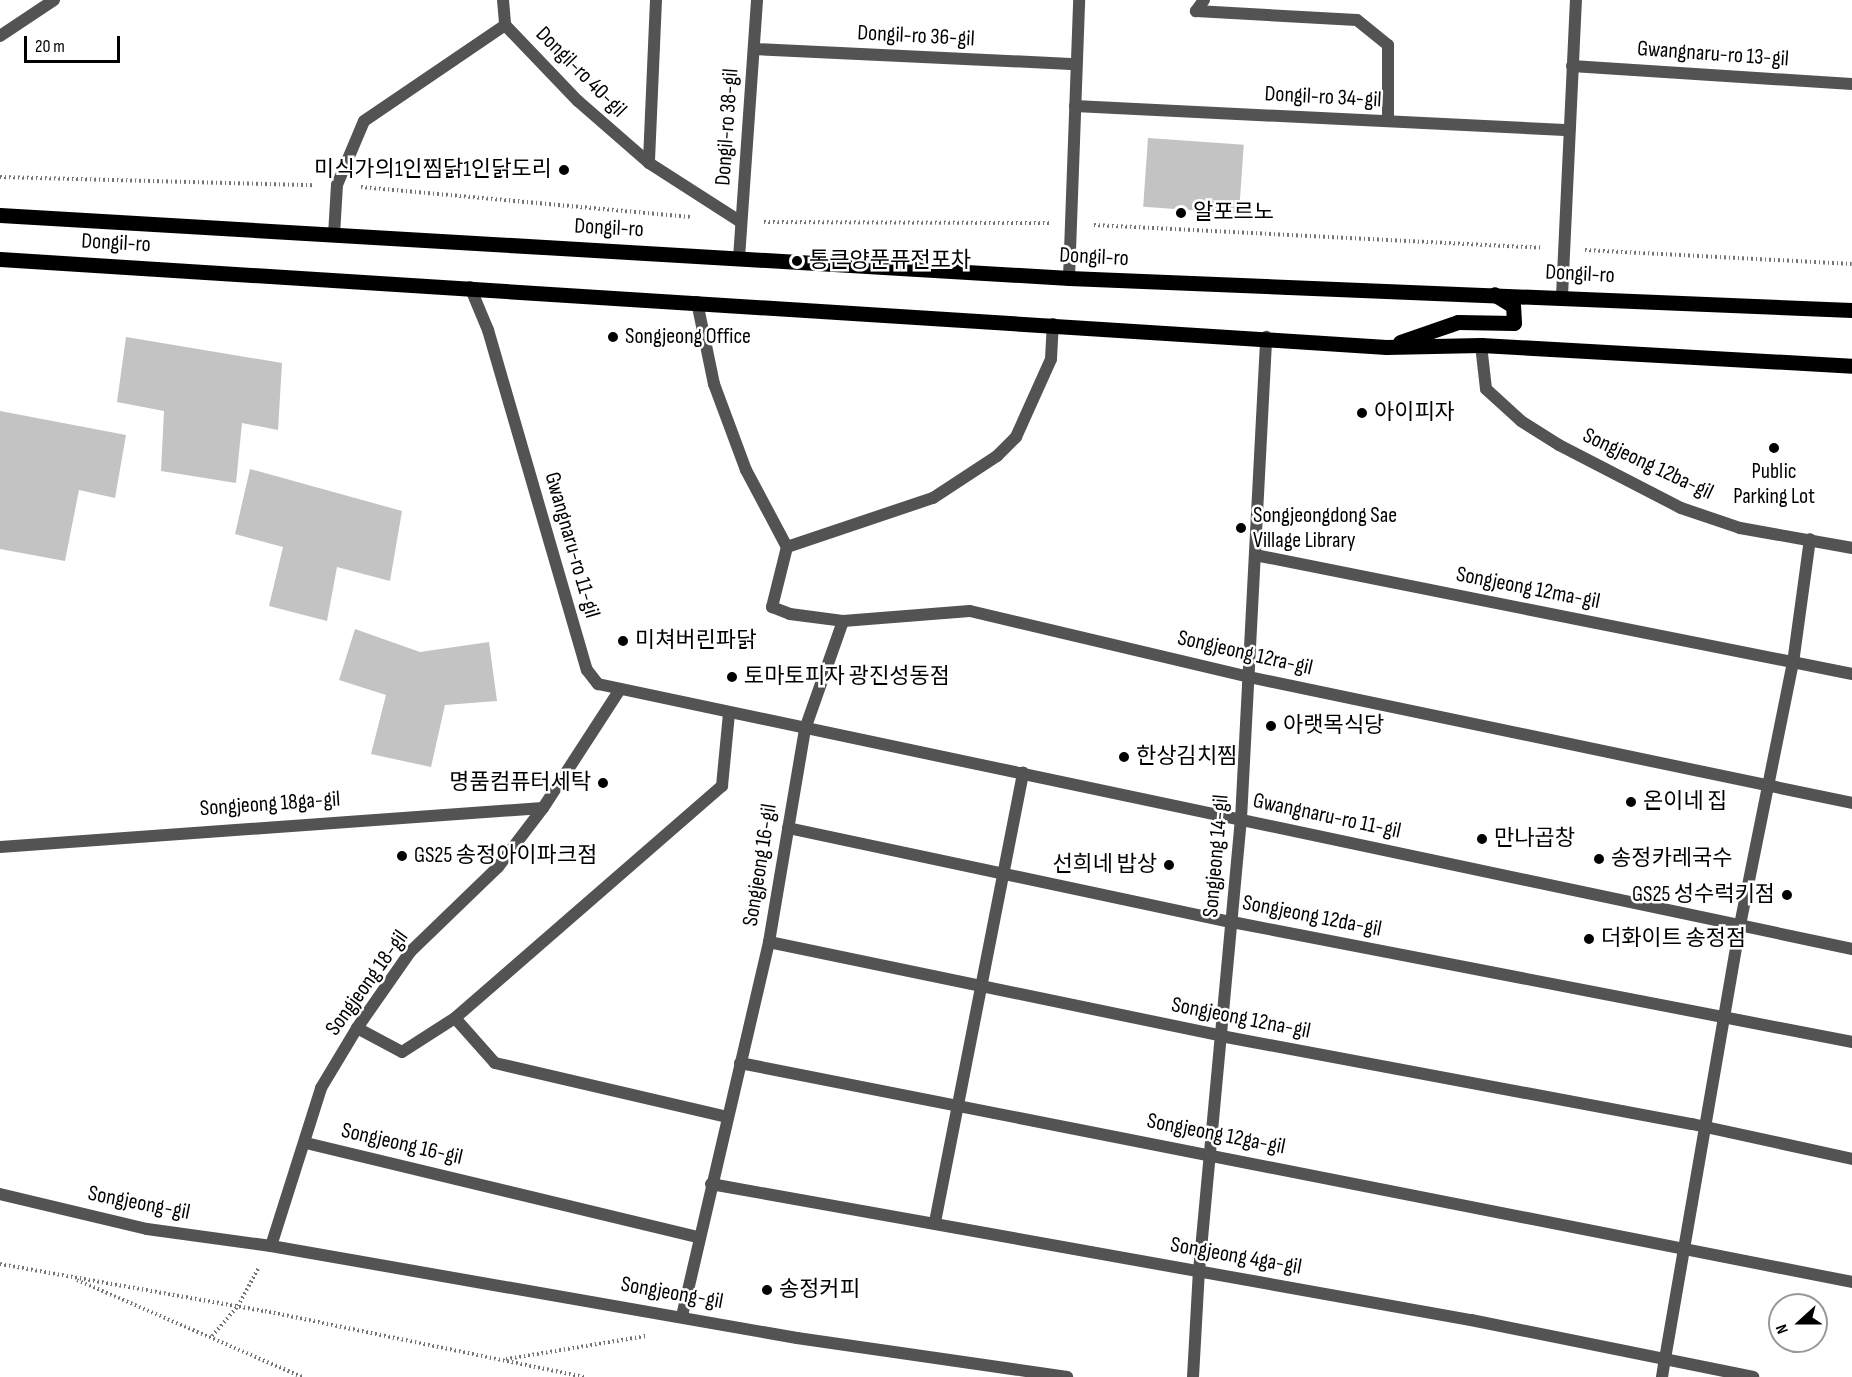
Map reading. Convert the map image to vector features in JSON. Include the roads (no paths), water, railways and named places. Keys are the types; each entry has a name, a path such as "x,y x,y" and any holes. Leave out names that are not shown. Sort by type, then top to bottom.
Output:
{"main road":[{"name":"Dongil-ro","path":"0,215 1069,278 1269,288 1493,293 1852,310"},
{"name":"Dongil-ro","path":"0,259 1266,337 1386,347 1481,345 1852,366"},
{"path":"1386,347 1458,322 1514,323 1513,306 1493,293"}],"street":[{"path":"0,36 54,0"},
{"name":"Dongil-ro 40-gil","path":"503,0 505,25 578,101 649,164 741,222"},
{"name":"Dongil-ro 40-gil","path":"649,164 656,0"},
{"name":"Dongil-ro 38-gil","path":"739,258 757,0"},
{"path":"1069,278 1078,0"},
{"path":"1204,0 1196,11 1357,20 1388,45 1388,121"},
{"path":"1562,296 1562,249 1576,0"},
{"path":"334,235 337,185 364,121 505,25"},
{"name":"Dongil-ro 36-gil","path":"754,50 1077,64"},
{"name":"Gwangnaru-ro 13-gil","path":"1572,66 1852,84"},
{"name":"Dongil-ro 34-gil","path":"1075,106 1569,130"},
{"name":"Gwangnaru-ro 11-gil","path":"470,287 488,330 586,670 598,684 619,691 1023,773 1852,948"},
{"path":"697,302 714,384 746,470 787,547 933,498 997,456 1016,437 1051,359 1053,324"},
{"name":"Songjeong 14-gil","path":"1193,1377 1199,1271 1241,819 1266,337"},
{"name":"Songjeong 12ba-gil","path":"1481,345 1486,389 1521,421 1559,445 1681,508 1740,528 1852,548"},
{"path":"1662,1377 1707,1127 1740,925 1793,663 1810,539"},
{"name":"Songjeong 12ra-gil","path":"787,547 772,607 790,614 843,621 970,611 1249,677 1852,803"},
{"name":"Songjeong 12ma-gil","path":"1255,555 1852,675"},
{"name":"Songjeong 16-gil","path":"682,1316 698,1237 769,942 805,729 843,621"},
{"name":"Songjeong 18-gil","path":"271,1246 306,1143 321,1088 357,1028 410,952 498,867 543,808 619,691"},
{"path":"357,1028 402,1052 455,1018 722,786 729,713"},
{"path":"935,1222 1001,875 1023,773"},
{"name":"Songjeong 18ga-gil","path":"0,847 543,808"},
{"name":"Songjeong 12da-gil","path":"788,828 1001,875 1232,922 1725,1014 1852,1042"},
{"name":"Songjeong 12na-gil","path":"769,942 980,988 1221,1036 1707,1127 1852,1159"},
{"path":"455,1018 495,1063 726,1117"},
{"name":"Songjeong 12ga-gil","path":"740,1063 1852,1282"},
{"name":"Songjeong 16-gil","path":"306,1143 698,1237"},
{"name":"Songjeong 4ga-gil","path":"711,1184 935,1222 1754,1377"},
{"name":"Songjeong-gil","path":"0,1194 147,1229 271,1246 682,1316 797,1338 1066,1377"}],"place":[{"name":"미식가의1인찜닭1인닭도리","path":"564,170"},
{"name":"알포르노","path":"1181,213"},
{"name":"통큰양푼퓨전포차","path":"797,261"},
{"name":"Songjeong Office","path":"613,337"},
{"name":"아이피자","path":"1362,413"},
{"name":"Public Parking Lot","path":"1774,448"},
{"name":"Songjeongdong Sae Village Library","path":"1241,528"},
{"name":"미쳐버린파닭","path":"623,641"},
{"name":"토마토피자 광진성동점","path":"732,677"},
{"name":"아랫목식당","path":"1271,726"},
{"name":"한상김치찜","path":"1124,757"},
{"name":"명품컴퓨터세탁","path":"603,783"},
{"name":"온이네 집","path":"1631,802"},
{"name":"만나곱창","path":"1482,839"},
{"name":"GS25 송정아이파크점","path":"402,856"},
{"name":"송정카레국수","path":"1599,859"},
{"name":"선희네 밥상","path":"1169,865"},
{"name":"GS25 성수럭키점","path":"1787,895"},
{"name":"더화이트 송정점","path":"1589,939"},
{"name":"송정커피","path":"767,1290"}]}
